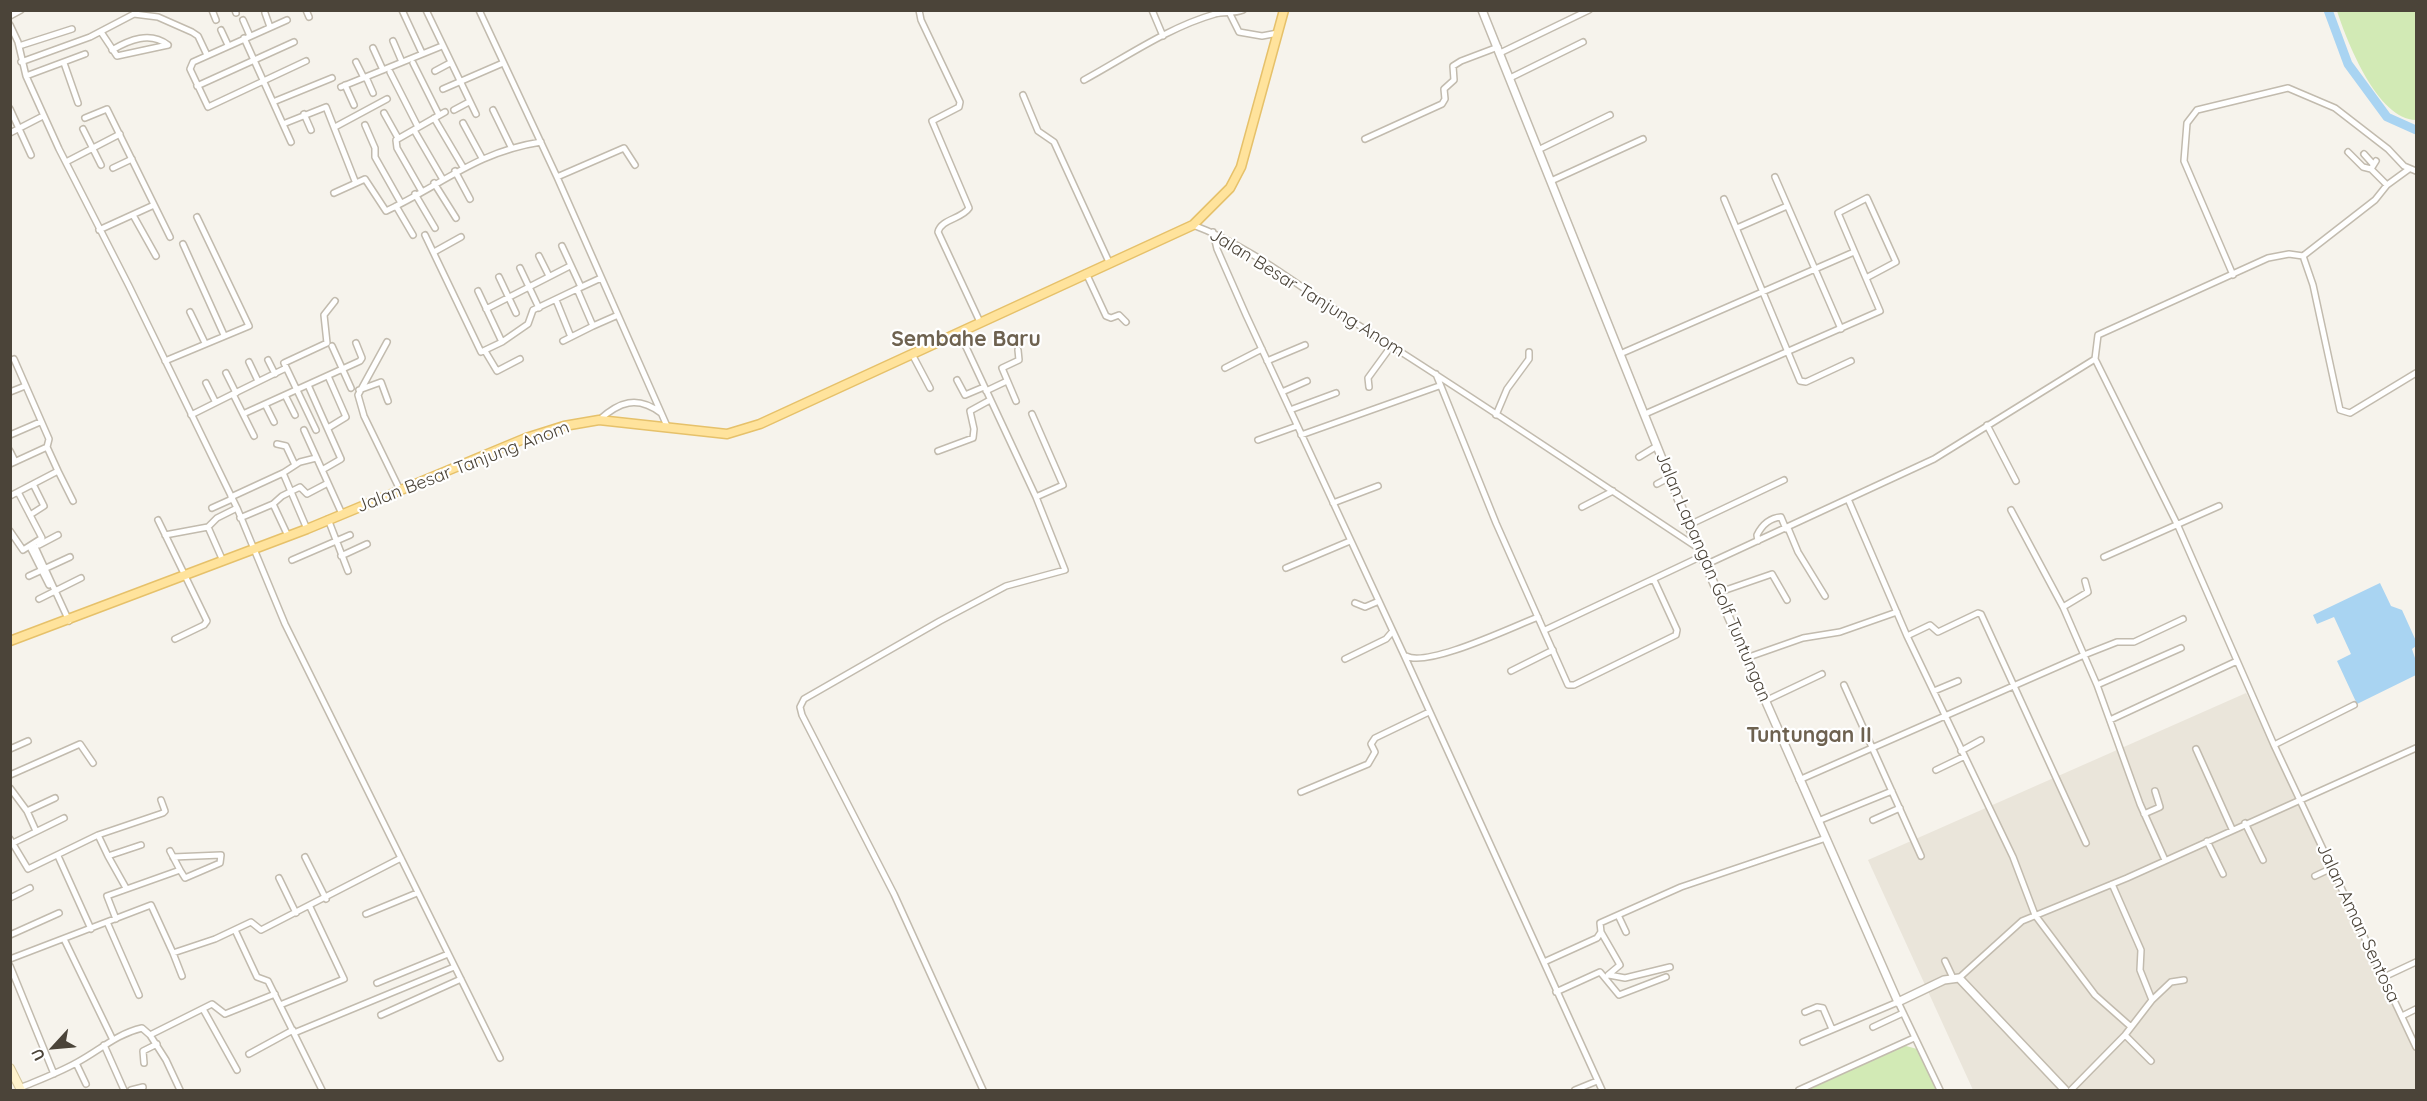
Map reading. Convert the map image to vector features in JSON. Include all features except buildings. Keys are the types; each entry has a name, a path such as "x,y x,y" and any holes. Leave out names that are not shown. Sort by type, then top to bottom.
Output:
{"main road":[{"path":"1193,225 1230,188 1241,167 1284,10"},
{"name":"Jalan Besar Tanjung Anom","path":"10,641 307,529 537,435 572,424 599,420 717,433 737,432 774,418 1193,225"},
{"path":"10,1068 20,1089"}],"street":[{"path":"10,16 21,10"},
{"path":"212,10 216,20"},
{"path":"306,10 309,18"},
{"path":"402,10 422,53"},
{"path":"426,10 458,81 476,114"},
{"path":"479,10 557,177 667,426"},
{"path":"919,10 921,20 960,102 959,107 932,121 969,208 966,213 941,225 938,232 980,322"},
{"path":"1152,10 1163,36"},
{"path":"1084,80 1163,36 1217,12 1230,14 1243,10"},
{"name":"Jalan Lapangan Golf Tuntungan","path":"1482,10 1705,565 1898,1002"},
{"path":"1365,140 1442,104 1445,99 1444,89 1454,80 1452,67 1461,61 1499,50 1589,10"},
{"path":"21,62 101,32 134,12 158,17 192,32 198,36 207,55"},
{"path":"264,13 270,27"},
{"path":"1230,14 1239,32 1262,36 1278,33"},
{"path":"243,20 253,60 291,142"},
{"path":"287,20 228,45 189,65 197,86 208,107 306,61"},
{"path":"10,25 19,46 26,76 43,116 237,508 285,624 500,1058"},
{"path":"19,46 72,29"},
{"path":"221,30 228,45"},
{"path":"101,32 112,50 117,56 168,45 155,39 144,38 130,40 112,50"},
{"path":"393,41 402,62"},
{"path":"197,86 294,42"},
{"path":"1510,78 1583,42"},
{"path":"354,105 343,86 442,46"},
{"path":"373,48 383,70"},
{"path":"26,76 85,54"},
{"path":"356,62 373,93"},
{"path":"64,63 78,102"},
{"path":"413,63 436,117 463,167"},
{"path":"435,71 450,63"},
{"path":"443,89 503,63"},
{"path":"390,72 442,178"},
{"path":"273,102 332,78"},
{"path":"2233,275 2184,161 2185,128 2197,110 2288,88 2335,108 2409,169 2416,171"},
{"path":"1023,95 1038,131 1054,142 1109,262"},
{"path":"335,127 387,99"},
{"path":"454,110 469,102"},
{"path":"282,124 326,107 355,181"},
{"path":"10,109 31,155"},
{"path":"85,118 107,109 170,237"},
{"path":"493,110 511,147"},
{"path":"435,228 395,143 398,138 445,112"},
{"path":"384,113 398,138"},
{"path":"304,114 311,130"},
{"path":"1538,150 1610,115"},
{"path":"10,133 43,116"},
{"path":"463,123 482,158"},
{"path":"365,125 375,148 375,157 413,236"},
{"path":"83,129 101,165"},
{"path":"66,162 120,134"},
{"path":"1551,181 1643,139"},
{"path":"334,193 362,178 367,180 384,211 482,158 511,147 541,142"},
{"path":"557,177 624,148 635,165"},
{"path":"2348,152 2363,167 2373,164"},
{"path":"2364,154 2387,186"},
{"path":"113,168 132,159"},
{"path":"1705,565 1934,459 1987,425 2030,402 2095,359 2098,334 2268,258 2289,254 2303,256 2375,200 2387,186 2409,169"},
{"path":"455,171 470,200"},
{"path":"1774,177 1841,329"},
{"path":"434,183 456,218"},
{"path":"1645,414 1880,311 1854,252 1838,210 1867,198 1896,262 1866,278"},
{"path":"1724,200 1803,382 1851,361"},
{"path":"99,230 154,205"},
{"path":"1737,228 1787,206"},
{"path":"133,215 156,256"},
{"path":"165,361 249,326 197,218"},
{"name":"Jalan Besar Tanjung Anom","path":"1193,225 1213,232 1392,345 1698,548"},
{"path":"1213,232 1216,249 1602,1090"},
{"path":"425,235 478,350 484,351 502,342 528,324 532,311 601,278"},
{"path":"434,252 461,237"},
{"path":"183,244 224,335"},
{"path":"561,246 593,326"},
{"path":"1620,354 1854,252"},
{"path":"539,256 549,276"},
{"path":"2303,256 2313,285 2340,410 2350,413 2416,374"},
{"path":"486,309 570,266"},
{"path":"520,268 538,308"},
{"path":"1086,273 1106,316 1111,318 1119,315 1126,322"},
{"path":"499,277 516,313"},
{"path":"478,291 502,342"},
{"path":"556,300 571,337"},
{"path":"316,430 284,361 327,343 324,315 335,301"},
{"path":"190,312 204,343"},
{"path":"563,341 618,315"},
{"path":"959,332 1036,497 1065,570 1006,586 804,699 800,706 802,715 894,894 983,1090"},
{"path":"387,342 359,390 358,398 364,416 400,490"},
{"path":"243,414 362,360 356,343"},
{"path":"1267,361 1305,345"},
{"path":"1369,387 1368,378 1392,345"},
{"path":"332,346 351,388"},
{"path":"1225,368 1262,349"},
{"path":"1016,401 1002,368 1019,360 1017,350"},
{"path":"484,351 497,371 520,359"},
{"path":"1496,416 1507,388 1529,359 1529,352"},
{"path":"912,354 930,388"},
{"path":"14,358 49,439 47,447 73,501"},
{"name":"Jalan Aman Sentosa","path":"2095,359 2178,526 2274,745 2416,1047"},
{"path":"268,360 275,374"},
{"path":"249,362 258,381"},
{"path":"191,415 215,401 286,368"},
{"path":"226,373 254,436"},
{"path":"1436,374 1439,386 1538,617 1571,686 1676,635 1677,630 1654,580"},
{"path":"328,376 346,417 328,428"},
{"path":"957,380 965,395 1007,381"},
{"path":"1282,392 1306,381"},
{"path":"359,390 381,382 388,401"},
{"path":"206,384 215,401"},
{"path":"308,385 342,459 322,470"},
{"path":"10,392 25,386"},
{"path":"1301,435 1439,386"},
{"path":"1290,410 1336,393"},
{"path":"285,395 295,415"},
{"path":"938,451 973,438 974,429 970,411 990,399"},
{"path":"599,420 619,405 638,402 649,404 663,414"},
{"path":"265,404 273,422"},
{"path":"1032,414 1063,485 1036,497"},
{"path":"10,435 40,422"},
{"path":"1987,425 2016,481"},
{"path":"1258,440 1297,426"},
{"path":"304,430 342,513"},
{"path":"277,444 288,448 295,465"},
{"path":"1640,458 1657,446"},
{"path":"10,451 13,463 47,447"},
{"path":"212,508 295,465 316,458"},
{"path":"10,496 58,471"},
{"path":"283,473 307,529"},
{"path":"1657,484 1670,477"},
{"path":"1689,525 1784,480"},
{"path":"240,518 273,504 302,487 307,494 328,483"},
{"path":"30,515 44,506 33,484"},
{"path":"1333,503 1378,486"},
{"path":"1582,507 1593,504 1613,491"},
{"path":"10,531 23,550 41,541 18,492"},
{"path":"1848,499 1906,636 2013,856 2036,915 2095,995 2130,1026"},
{"path":"273,504 288,536"},
{"path":"2104,557 2219,506"},
{"path":"165,535 208,527 217,518 237,508"},
{"path":"2011,510 2063,607 2097,685 2144,814 2165,860"},
{"path":"1758,541 1757,535 1765,523 1781,517 1798,552 1825,596"},
{"path":"328,519 348,571"},
{"path":"158,520 207,621 204,625 175,639"},
{"path":"208,527 223,561"},
{"path":"24,553 58,535"},
{"path":"292,560 350,535"},
{"path":"1286,568 1350,541"},
{"path":"341,556 367,544"},
{"path":"33,548 67,621"},
{"path":"1545,630 1702,556"},
{"path":"29,576 70,557"},
{"path":"1717,593 1772,574 1787,600"},
{"path":"39,599 81,578"},
{"path":"2063,607 2088,592 2085,581"},
{"path":"1355,603 1365,607 1378,601"},
{"path":"1746,658 1803,638 1840,632 1897,612"},
{"path":"1906,636 1932,624 1938,632 1979,613 2086,843"},
{"path":"1404,655 1417,660 1438,656 1538,617"},
{"path":"1798,780 2084,655 2117,642 2134,642 2184,619"},
{"path":"1345,659 1386,639 1392,632"},
{"path":"2097,685 2181,648"},
{"path":"1511,671 1553,650"},
{"path":"2110,720 2237,662"},
{"path":"1765,701 1822,674"},
{"path":"1934,691 1958,681"},
{"path":"1845,685 1921,856"},
{"path":"2274,745 2355,705"},
{"path":"1301,792 1368,764 1375,752 1371,744 1375,738 1429,712"},
{"path":"1936,770 1982,740"},
{"path":"10,749 28,741"},
{"path":"10,775 80,744 93,763"},
{"path":"1803,1042 1956,978 2020,922 2112,884 2416,748"},
{"path":"2196,749 2232,829"},
{"path":"11,788 36,831"},
{"path":"1818,821 1892,791"},
{"path":"2144,814 2160,807 2155,791"},
{"path":"27,812 55,798"},
{"path":"64,818 12,841 28,869 98,835 162,813 165,811 161,800"},
{"path":"1873,820 1900,808"},
{"path":"2245,823 2263,860"},
{"path":"98,835 126,888"},
{"path":"1606,976 1620,964 1601,932 1599,923 1681,887 1826,838"},
{"path":"2207,841 2223,874"},
{"path":"108,856 141,844"},
{"path":"170,851 173,857 180,870 185,878 220,863 221,855 173,857"},
{"path":"58,856 91,929"},
{"path":"305,856 326,899"},
{"path":"173,953 253,922 261,930 326,899 401,858"},
{"path":"2315,876 2332,868"},
{"path":"116,919 106,897 180,870"},
{"path":"279,878 296,913"},
{"path":"2112,884 2141,950 2140,970 2152,1000"},
{"path":"10,898 30,888"},
{"path":"366,914 417,893"},
{"path":"10,960 151,905 182,976"},
{"path":"280,1005 344,979 310,906"},
{"path":"10,935 59,913"},
{"path":"1618,915 1626,932"},
{"path":"107,922 139,995"},
{"path":"235,930 257,977 268,981 322,1090"},
{"path":"1544,962 1597,938 1601,932"},
{"path":"64,939 112,1038"},
{"path":"377,983 448,954"},
{"path":"1945,961 1956,978 2065,1090"},
{"path":"2384,977 2416,962"},
{"path":"422,965 426,978"},
{"path":"10,966 54,1074"},
{"path":"249,1054 293,1032 454,967"},
{"path":"1606,976 1625,978 1647,975 1670,967"},
{"path":"1556,992 1600,972 1606,976 1619,996 1666,977"},
{"path":"381,1015 461,980"},
{"path":"2071,1090 2125,1035 2152,1000 2171,982 2184,980"},
{"path":"150,1035 215,1004 220,1012 225,1014 275,994"},
{"path":"1898,1002 1940,1090"},
{"path":"1805,1012 1823,1008 1832,1029"},
{"path":"203,1009 237,1070"},
{"path":"2402,1016 2416,1010"},
{"path":"1873,1027 1903,1013"},
{"path":"20,1089 76,1064 112,1038 142,1028 157,1044 180,1090"},
{"path":"2125,1035 2151,1061"},
{"path":"1799,1090 1914,1038"},
{"path":"144,1063 143,1051 157,1044"},
{"path":"104,1045 124,1090"},
{"path":"76,1064 86,1084"},
{"path":"1575,1090 1597,1081"},
{"path":"131,1090 143,1087"}],"shaded area":[{"path":"2246,693 2299,792 2416,1049 2416,1090 1973,1090 1868,860"}],"green space":[{"path":"2337,11 2416,11 2416,120 2402,117 2377,94 2356,59"},
{"path":"1906,1046 1921,1050 1939,1090 1804,1090 1896,1047"}],"water":[{"path":"2380,583 2391,606 2402,610 2416,641 2416,646 2412,649 2416,661 2416,675 2357,704 2337,661 2351,654 2334,617 2317,624 2313,615"}],"waterway":[{"path":"2328,10 2348,64 2387,117 2416,130"}],"district":[{"name":"Sembahe Baru","path":"966,340"},
{"name":"Tuntungan II","path":"1809,736"}]}
